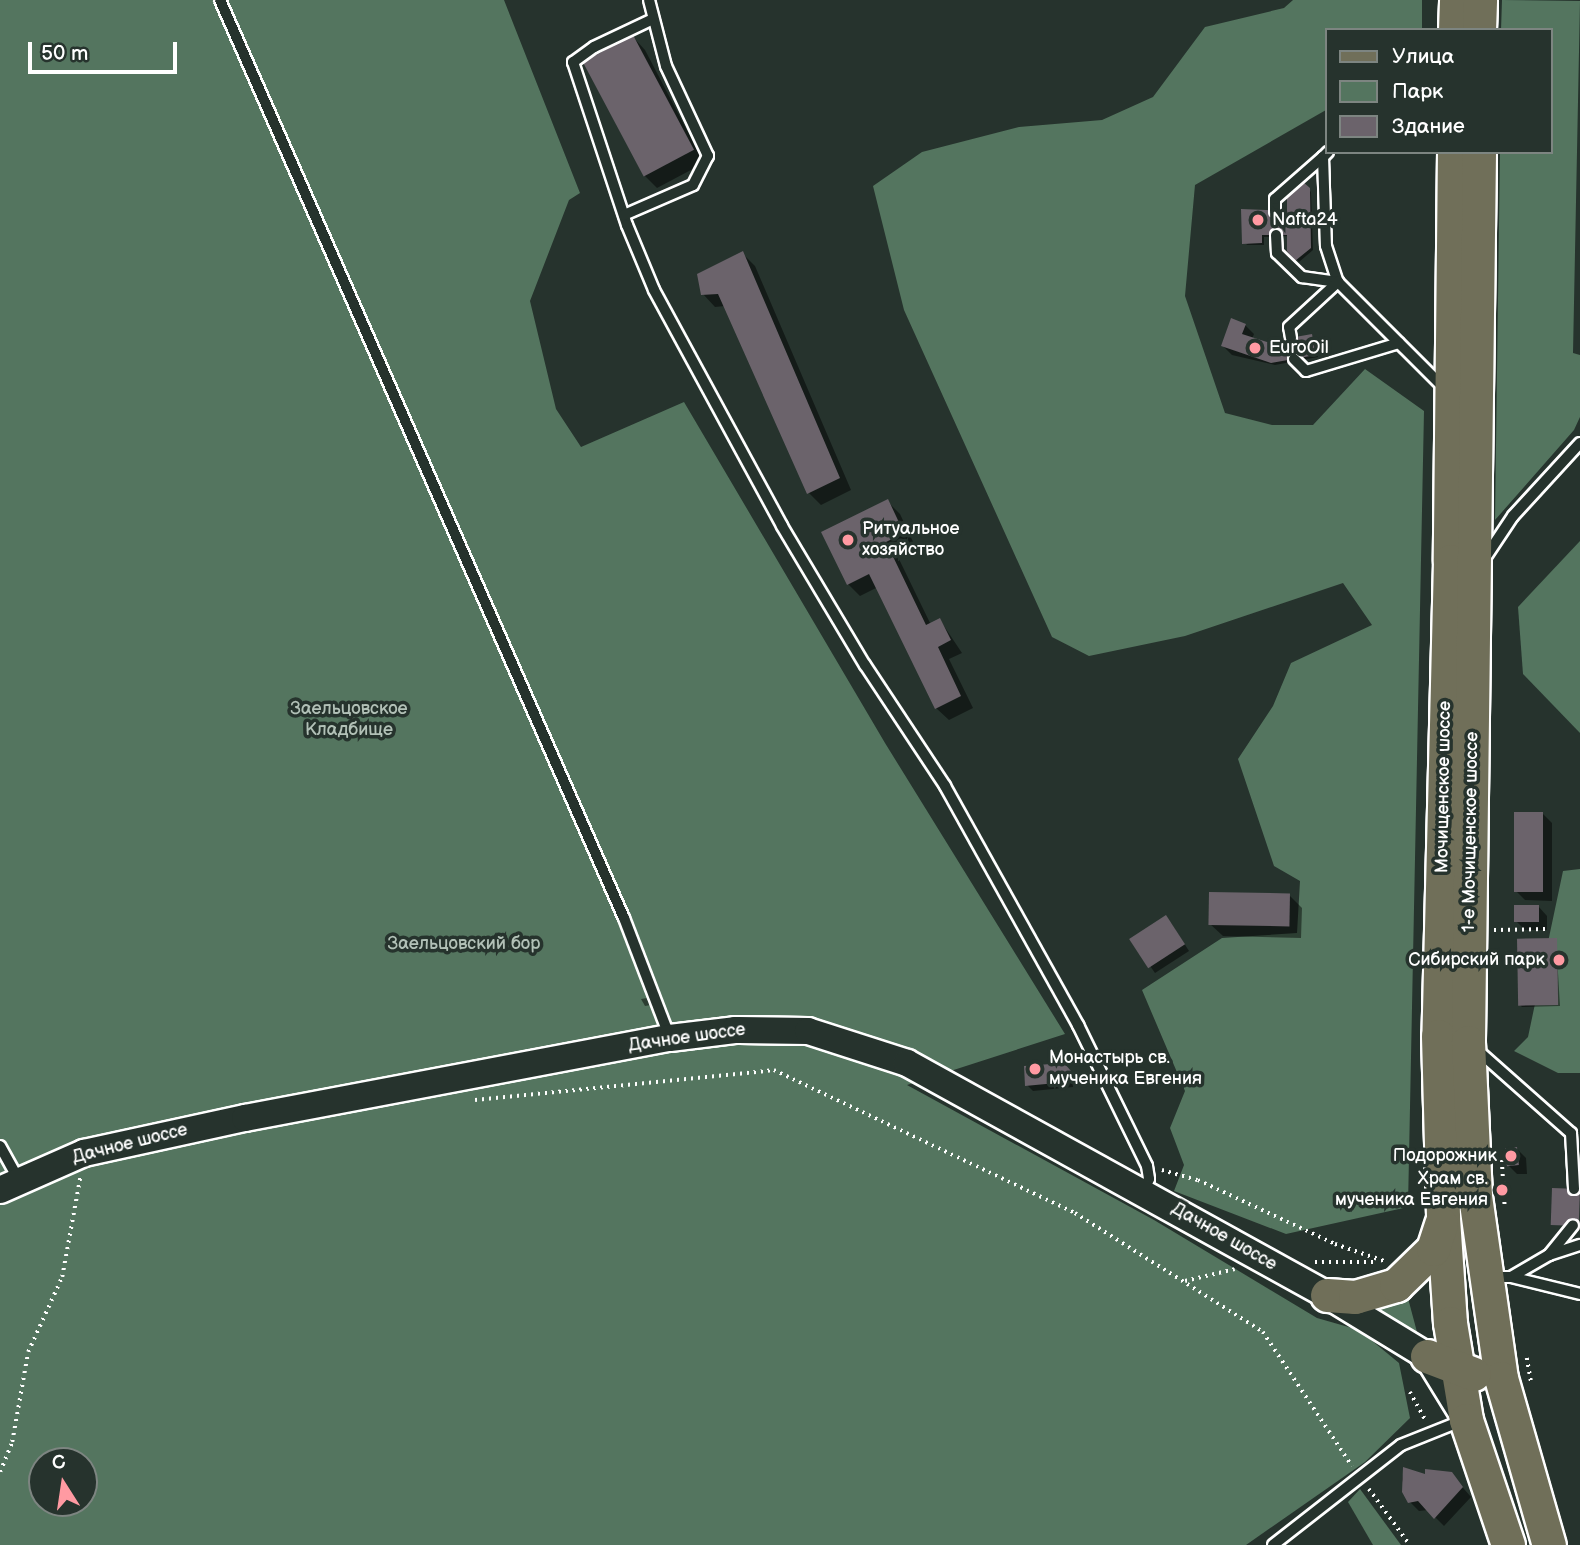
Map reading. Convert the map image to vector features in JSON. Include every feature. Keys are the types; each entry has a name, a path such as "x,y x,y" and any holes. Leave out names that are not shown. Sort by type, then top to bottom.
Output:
{"main road":[{"path":"1455,0 1455,28"},
{"path":"1479,28 1480,0"},
{"name":"Мочищенское шоссе","path":"1454,154 1438,1036 1443,1218 1458,1371 1466,1420"},
{"name":"1-е Мочищенское шоссе","path":"1479,154 1468,1042 1498,1277 1501,1378 1549,1545"},
{"path":"1327,1294 1355,1297 1380,1292 1405,1279 1433,1250 1443,1218"},
{"path":"1427,1356 1458,1371 1501,1378"},
{"path":"1466,1420 1508,1545"}],"street":[{"name":"Дачное шоссе","path":"9,1185 77,1156 133,1141 670,1038 771,1028 808,1031 857,1044 907,1063 1145,1178 1427,1356"},
{"path":"1427,1356 1466,1420"}],"lane":[{"path":"220,0 624,918 670,1038"},
{"path":"624,215 694,185 708,156 666,66 649,0"},
{"path":"653,19 594,47 573,62 624,215 654,290 782,526 865,665 945,786 1078,1025 1145,1178"},
{"path":"1326,154 1326,246 1338,282 1451,395"},
{"path":"1275,211 1275,199 1326,154"},
{"path":"1276,235 1277,253 1302,277 1338,282"},
{"path":"1291,338 1289,327 1338,282"},
{"path":"1294,359 1306,371 1399,343"},
{"path":"1475,572 1513,516 1580,443"},
{"path":"1468,1042 1571,1133 1580,1145"},
{"path":"1571,1133 1574,1189"},
{"path":"0,1146 9,1185"},
{"path":"1549,1255 1573,1225"},
{"path":"1498,1277 1580,1245"},
{"path":"1498,1277 1580,1294"},
{"path":"1273,1545 1401,1445 1431,1431 1466,1420"}],"path":[{"path":"1488,930 1545,929"},
{"path":"465,1101 774,1070 1075,1213 1264,1332 1359,1476 1410,1545"},
{"path":"0,1472 12,1442 28,1352 62,1277 81,1176 69,1181"},
{"path":"1145,1178 1198,1180 1335,1244 1387,1262 1405,1279"},
{"path":"1524,1344 1535,1396"},
{"path":"1410,1392 1431,1431"}],"green space":[{"name":"Заельцовский бор","path":"0,0 504,0 580,193 569,200 530,301 556,409 581,447 684,402 885,743 1065,1034 907,1085 1154,1220 1317,1318 1359,1330 1399,1363 1410,1418 1365,1462 1246,1545 0,1545"},
{"path":"1293,0 1422,0 1422,28 1324,28 1324,111 1195,185 1185,296 1225,413 1272,425 1313,425 1365,369 1424,411 1408,1207 1286,1234 1174,1191 1184,1165 1170,1128 1185,1091 1142,990 1222,938 1297,933 1300,881 1274,866 1238,759 1273,706 1291,663 1372,625 1343,583 1185,636 1089,656 1052,637 904,310 873,186 922,152 1019,127 1102,120 1153,97 1205,27 1284,8"},
{"path":"1502,0 1580,1 1573,353 1580,355 1580,417 1574,430 1495,520 1500,154 1552,154 1552,28 1501,28"},
{"path":"1580,541 1580,733 1523,674 1518,607"},
{"path":"1580,869 1580,1073 1558,1073 1514,1051 1528,1037 1563,871"},
{"path":"1405,1287 1417,1332 1374,1310 1375,1305"},
{"path":"1360,1489 1401,1545 1373,1545 1348,1502"}],"building":[{"path":"633,35 694,150 644,177 583,62"},
{"path":"1303,182 1310,188 1311,248 1295,261 1287,251 1287,235 1262,235 1262,243 1242,244 1241,209 1287,211 1287,196"},
{"path":"743,251 840,478 807,494 718,294 701,295 697,274"},
{"path":"1231,318 1246,324 1242,334 1267,342 1312,334 1316,355 1271,363 1221,346"},
{"path":"888,499 904,533 886,542 926,625 940,618 951,640 938,647 961,696 935,709 869,574 847,585 821,532"},
{"path":"1514,812 1543,812 1543,892 1514,892"},
{"path":"1209,892 1290,893 1289,926 1208,925"},
{"path":"1514,905 1539,905 1539,922 1514,922"},
{"path":"1166,915 1185,944 1148,968 1129,939"},
{"path":"1557,938 1558,1005 1518,1006 1517,939"},
{"path":"1064,1063 1072,1072 1067,1082 1025,1086 1024,1066"},
{"path":"1517,1147 1519,1165 1507,1166 1505,1148"},
{"path":"1552,1188 1580,1189 1579,1226 1551,1225"},
{"path":"1403,1467 1425,1474 1425,1469 1452,1472 1463,1487 1434,1519 1418,1501 1408,1503 1402,1492"}],"place":[{"name":"Nafta24","path":"1258,220"},
{"name":"EuroOil","path":"1255,348"},
{"name":"Ритуальное хозяйство","path":"848,540"},
{"name":"Сибирский парк","path":"1559,960"},
{"name":"Монастырь св. мученика Евгения","path":"1035,1069"},
{"name":"Подорожник","path":"1511,1156"},
{"name":"Храм св. мученика Евгения","path":"1502,1190"}],"park label":[{"name":"Заельцовское Кладбище","path":"349,720"}]}
